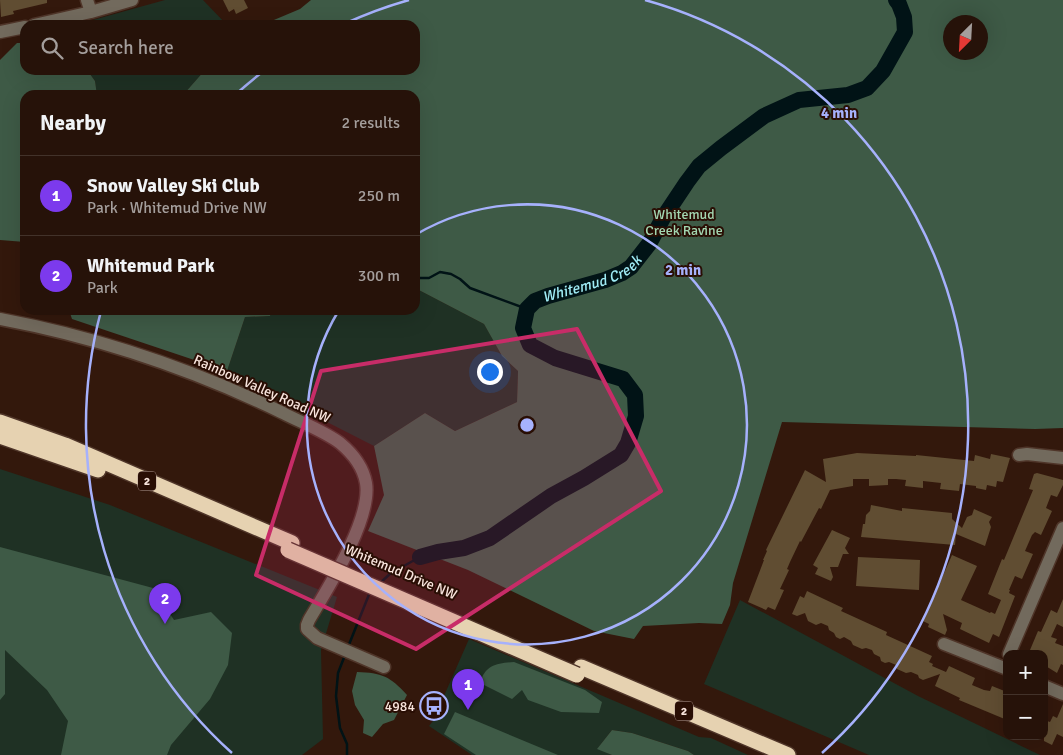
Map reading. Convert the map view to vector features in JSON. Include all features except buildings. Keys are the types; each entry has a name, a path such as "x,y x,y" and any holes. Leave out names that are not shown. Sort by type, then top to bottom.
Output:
{"highway":[{"name":"Whitemud Drive NW","path":"0,422 65,445 290,546 579,671 762,755"},
{"name":"Whitemud Drive NW","path":"0,436 132,482 290,546"},
{"name":"Whitemud Drive NW","path":"579,671 788,755"}],"street":[{"path":"48,20 89,6 132,0"},
{"path":"0,32 20,28"},
{"name":"Rainbow Valley Road NW","path":"0,319 130,352 187,372 260,402 339,442 355,458 364,474 367,496 357,532 306,625 309,632 317,638 384,667"},
{"path":"1019,455 1027,454 1063,458"},
{"path":"1011,650 1063,528"},
{"path":"944,644 1003,664"},
{"path":"1048,688 1063,694"}],"highlighted area":[{"path":"577,329 661,491 416,649 256,575 321,371"}],"green space":[{"path":"165,0 203,0 222,20 93,20"},
{"name":"Whitemud Creek Ravine","path":"311,0 1063,0 1063,428 1035,429 782,422 733,583 730,605 722,624 699,623 643,626 634,639 594,631 468,570 368,531 384,495 374,446 425,413 455,431 517,402 518,371 502,356 484,324 420,291 420,90 187,90 201,75 420,75 420,20 274,20 300,9"},
{"path":"17,43 20,43 20,75 91,75 95,81 96,90 20,90 20,242 0,240 0,60"},
{"path":"91,75 201,75 187,90 96,90 95,81"},
{"path":"420,291 484,324 502,356 518,371 517,402 455,431 425,413 374,446 227,371 245,317 420,315"},
{"path":"71,315 270,315 245,317 227,371 72,319"},
{"path":"0,469 110,505 337,597 321,650 323,739 302,755 0,755"},
{"path":"0,547 153,588 174,620 211,612 232,633 228,665 210,699 171,745 167,755 61,755 68,721 47,690 5,650 5,694 0,700"},
{"path":"740,600 918,696 1003,737 1003,740 1009,740 1040,755 869,755 704,684"},
{"path":"469,639 699,737 711,738 748,755 694,755 688,751 632,733 612,730 598,748 612,755 472,755 429,726 444,707 440,705"},
{"path":"514,662 585,690 602,702 599,713 561,712 528,700 522,690 512,699 480,683 485,672 492,666"},
{"path":"357,672 373,673 385,677 396,684 407,695 394,720 383,724 372,737 363,733 364,720 355,705 352,691"},
{"path":"455,712 558,755 476,755 444,734"},
{"path":"612,730 632,733 688,751 694,755 612,755 597,749"}],"waterway":[{"name":"Whitemud Creek","path":"420,557 464,548 490,538 551,496 621,455 628,443 636,416 635,395 623,379 555,358 530,345 523,328 527,309 535,301 605,280 631,267 649,244 663,218 699,166 764,116 799,100 848,95 867,88 883,71 905,32 904,17 896,0"},
{"path":"420,278 429,278 440,272 451,274 470,288 527,309"},
{"name":"Whitemud Creek","path":"380,583 391,573 420,557"},
{"name":"Whitemud Creek","path":"348,647 370,592"},
{"name":"Whitemud Creek","path":"345,655 338,673 336,696 340,728 347,744 347,755"}],"place":[{"name":"Whitemud Park","path":"165,624"},
{"name":"4984","path":"434,706"},
{"name":"Snow Valley Ski Club","path":"468,710"}]}
